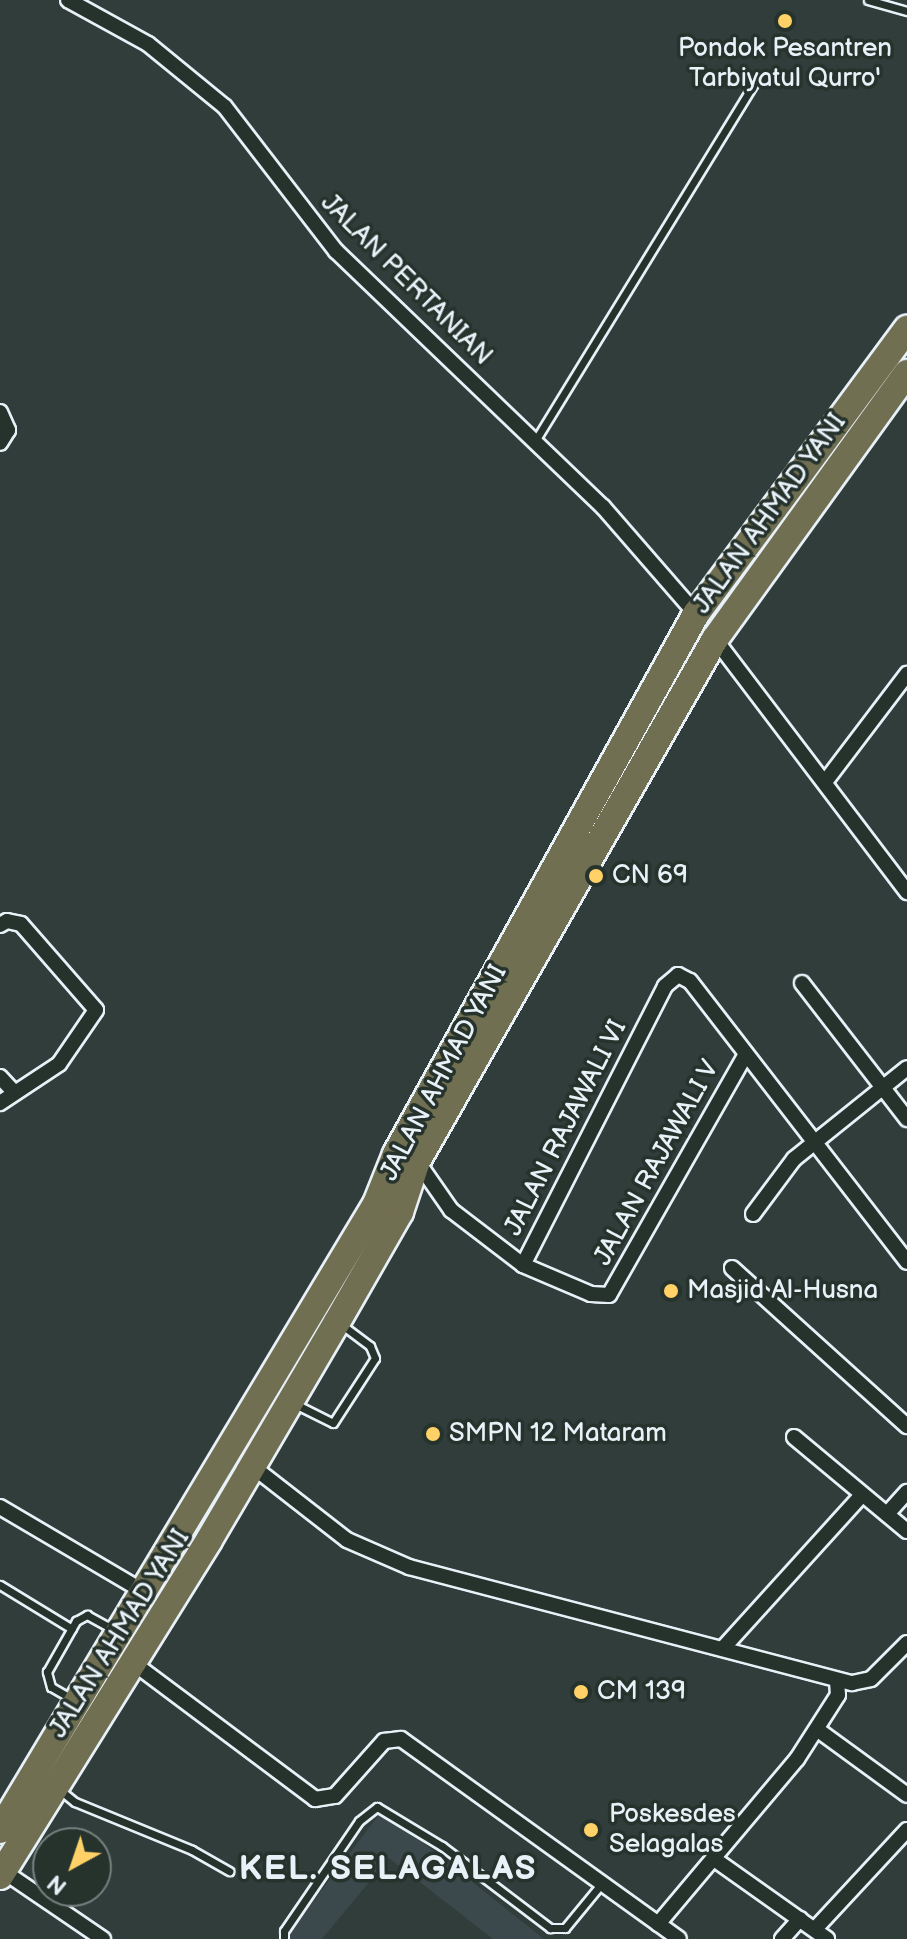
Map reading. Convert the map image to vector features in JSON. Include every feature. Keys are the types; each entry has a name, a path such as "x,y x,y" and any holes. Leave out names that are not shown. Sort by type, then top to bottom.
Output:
{"highway":[{"name":"JALAN AHMAD YANI","path":"10,1827 77,1703 388,1208 409,1162 696,614 907,329"},
{"path":"409,1162 715,639 907,373"},
{"path":"2,1873 10,1827 55,1785 209,1540 337,1322 388,1208"},
{"path":"185,1530 209,1540"}],"street":[{"name":"JALAN PERTANIAN","path":"68,0 148,44 212,94 336,251 630,534 696,614"},
{"path":"0,412 8,430 0,443"},
{"path":"715,639 907,892"},
{"path":"825,782 907,674"},
{"path":"0,925 21,924 96,1010 59,1064 12,1090 0,1103"},
{"name":"JALAN RAJAWALI VI","path":"564,1284 523,1265 663,989 676,976 688,979 746,1054"},
{"path":"802,983 907,1119"},
{"path":"746,1054 907,1262"},
{"name":"JALAN RAJAWALI V","path":"564,1284 596,1296 612,1292 746,1054"},
{"path":"753,1214 777,1177 815,1140 907,1068"},
{"path":"0,1077 12,1090"},
{"path":"409,1162 451,1210 523,1265"},
{"path":"732,1268 907,1426"},
{"path":"794,1437 907,1531"},
{"path":"252,1466 347,1540 393,1562 724,1647 837,1680 866,1681 907,1643"},
{"path":"887,1514 907,1492"},
{"path":"724,1647 862,1495"},
{"path":"0,1507 146,1593"},
{"path":"132,1662 312,1798 335,1796 382,1743 399,1738 679,1939"},
{"path":"658,1924 717,1861 818,1730 838,1695 837,1680"},
{"path":"818,1730 907,1795"},
{"path":"717,1861 821,1934 907,1830"},
{"path":"2,1873 103,1939"},
{"path":"782,1939 800,1919"}],"lane":[{"path":"868,0 907,11"},
{"path":"535,441 754,84"},
{"path":"291,1401 333,1423 375,1358 370,1346 337,1322"},
{"path":"0,1585 72,1629"},
{"path":"77,1703 47,1680 72,1629 87,1615 121,1634"},
{"path":"55,1785 75,1802 192,1850 229,1871"},
{"path":"284,1939 284,1931 359,1821 377,1807 442,1846 550,1928 565,1928 602,1883"}],"shaded area":[{"path":"381,1812 544,1939 493,1939 389,1858 322,1939 291,1939 287,1936"}],"place":[{"name":"Pondok Pesantren Tarbiyatul Qurro'","path":"785,21"},
{"name":"CN 69","path":"596,876"},
{"name":"Masjid Al-Husna","path":"671,1291"},
{"name":"SMPN 12 Mataram","path":"433,1434"},
{"name":"CM 139","path":"581,1692"},
{"name":"Poskesdes Selagalas","path":"591,1830"}],"district":[{"name":"KEL. SELAGALAS","path":"388,1869"}]}
